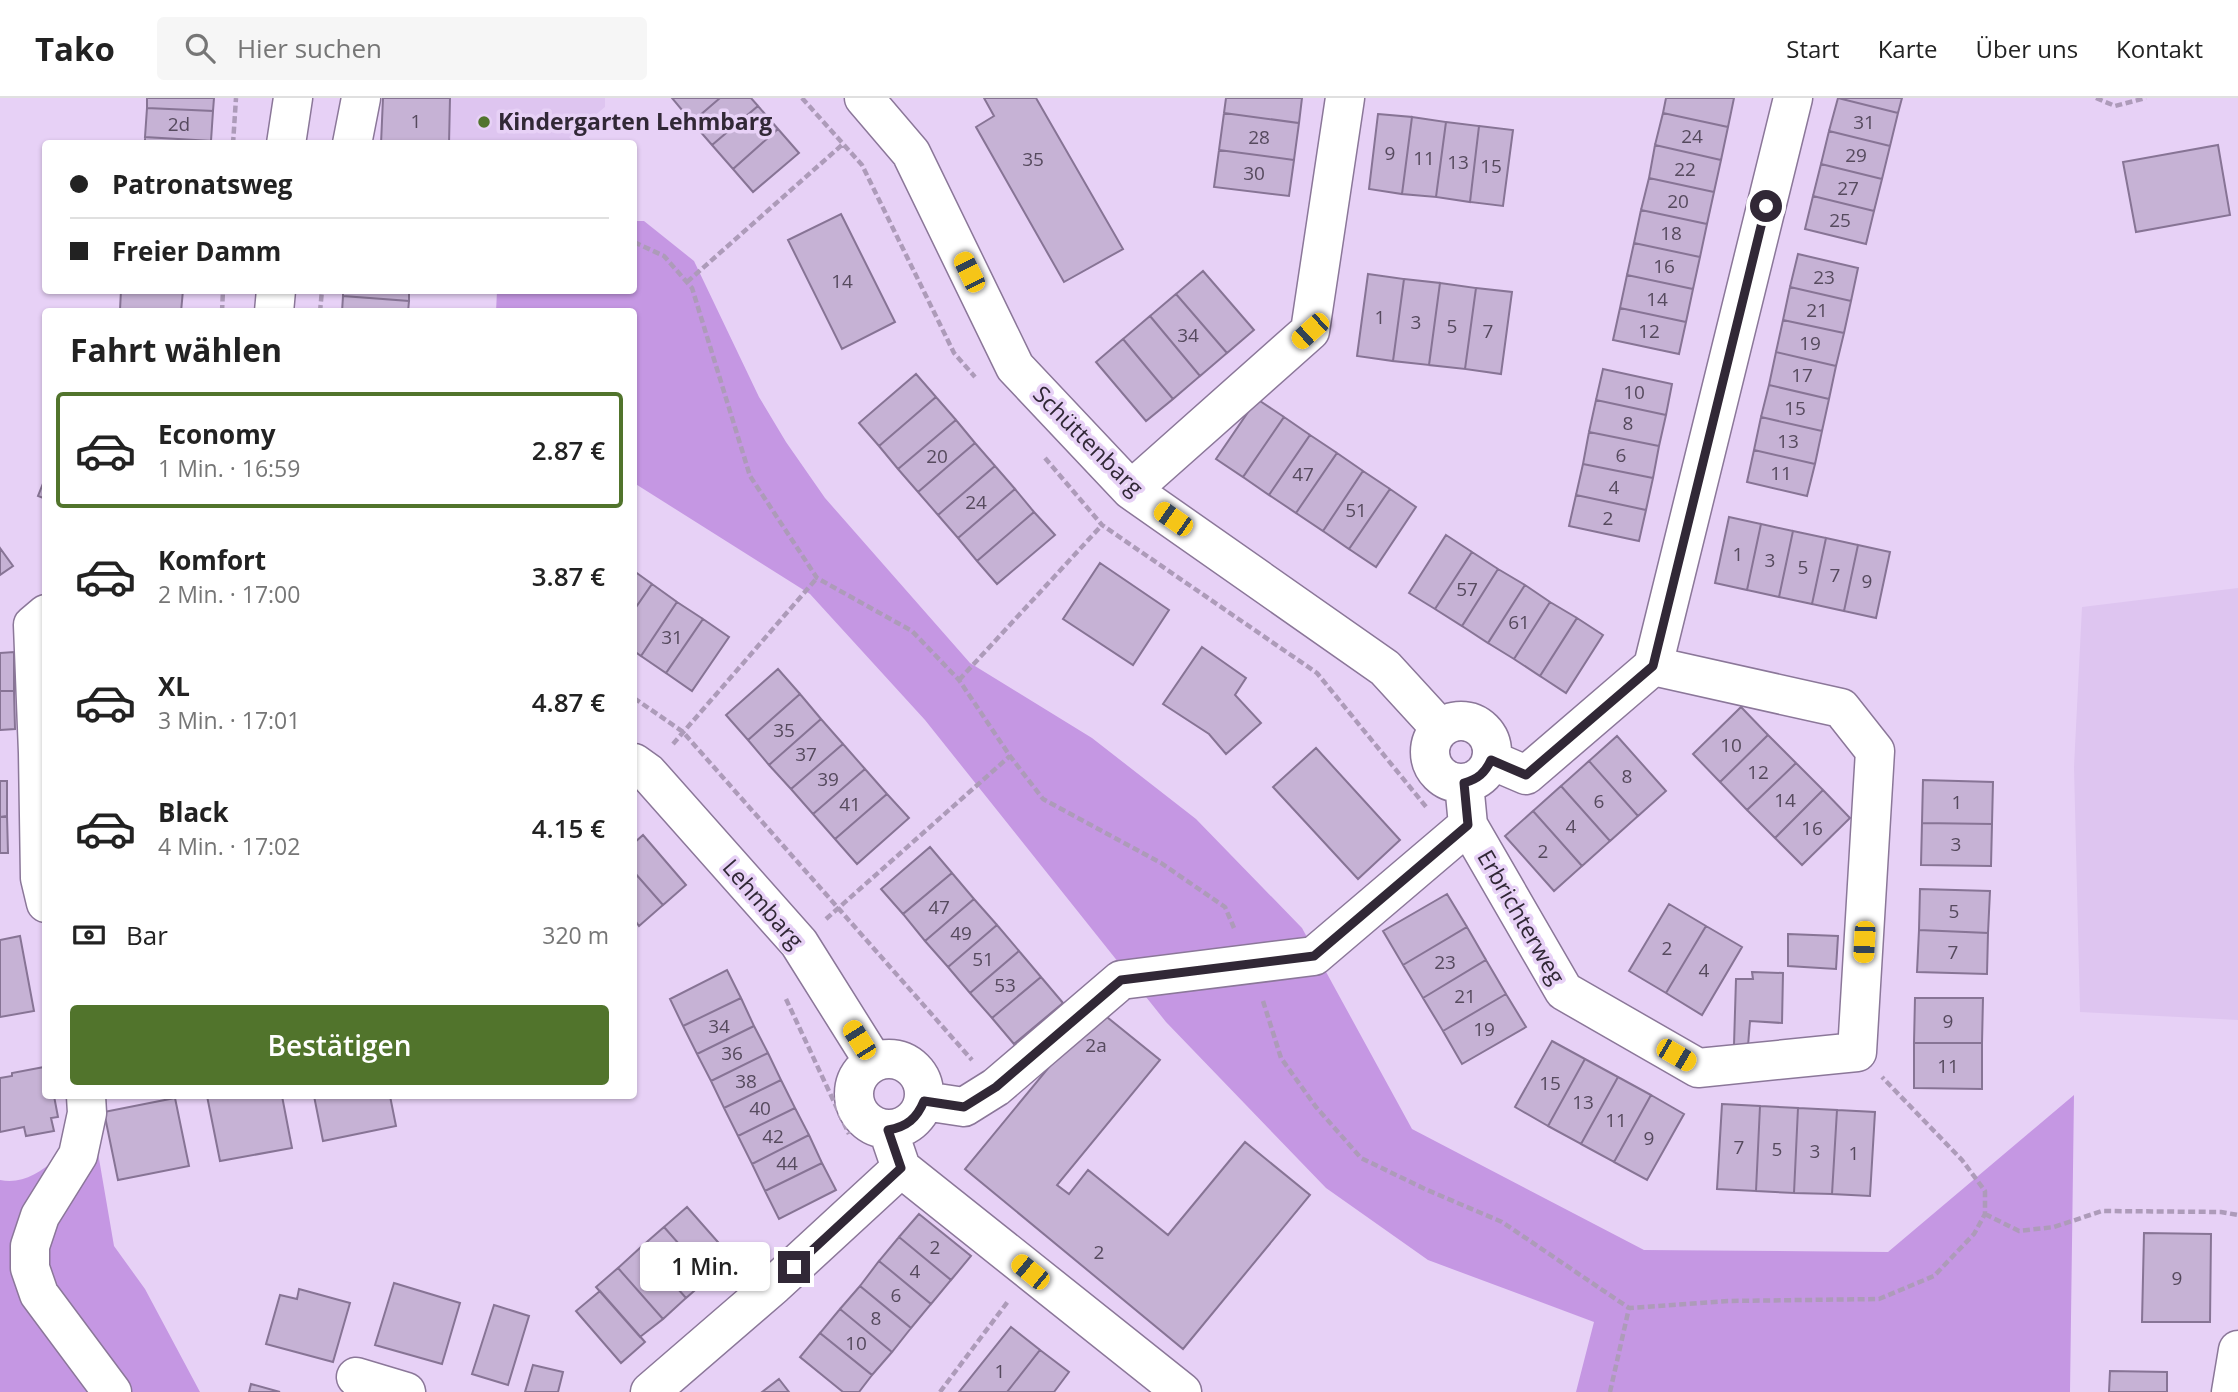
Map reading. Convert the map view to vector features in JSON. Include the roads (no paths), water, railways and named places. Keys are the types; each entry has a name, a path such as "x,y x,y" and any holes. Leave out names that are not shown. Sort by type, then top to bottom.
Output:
{"street":[{"path":"287,140 293,98"},
{"path":"353,140 361,98"},
{"name":"Schüttenbarg","path":"864,98 911,153 1015,367 1131,490 1385,668 1440,728"},
{"path":"1131,490 1310,331 1345,98"},
{"path":"1478,772 1492,749 1489,738 1482,729 1473,722 1461,720 1440,728 1430,745 1429,755 1432,765 1445,780 1478,772 1526,775 1653,666 1793,98"},
{"path":"42,617 33,625 42,886"},
{"name":"Erbrichterweg","path":"1478,772 1468,825 1564,991 1698,1068 1857,1052 1875,751 1841,708 1653,666"},
{"name":"Lehmbarg","path":"638,774 799,943 873,1062"},
{"path":"924,1101 964,1107 996,1087 1121,980 1314,956 1468,825"},
{"path":"886,1058 899,1059 911,1065 919,1075 924,1087 924,1101 920,1112 911,1121 901,1128 888,1130 873,1126 860,1116 854,1101 853,1086 860,1071 873,1062 886,1058"},
{"path":"86,1099 87,1113 78,1155 40,1216 30,1245 30,1268 39,1294 112,1392"},
{"path":"888,1130 901,1168 1182,1392"},
{"path":"650,1392 774,1285 901,1168"},
{"path":"2231,1392 2238,1350"},
{"path":"356,1377 406,1392"}],"place":[{"name":"Kindergarten Lehmbarg","path":"484,122"}]}
